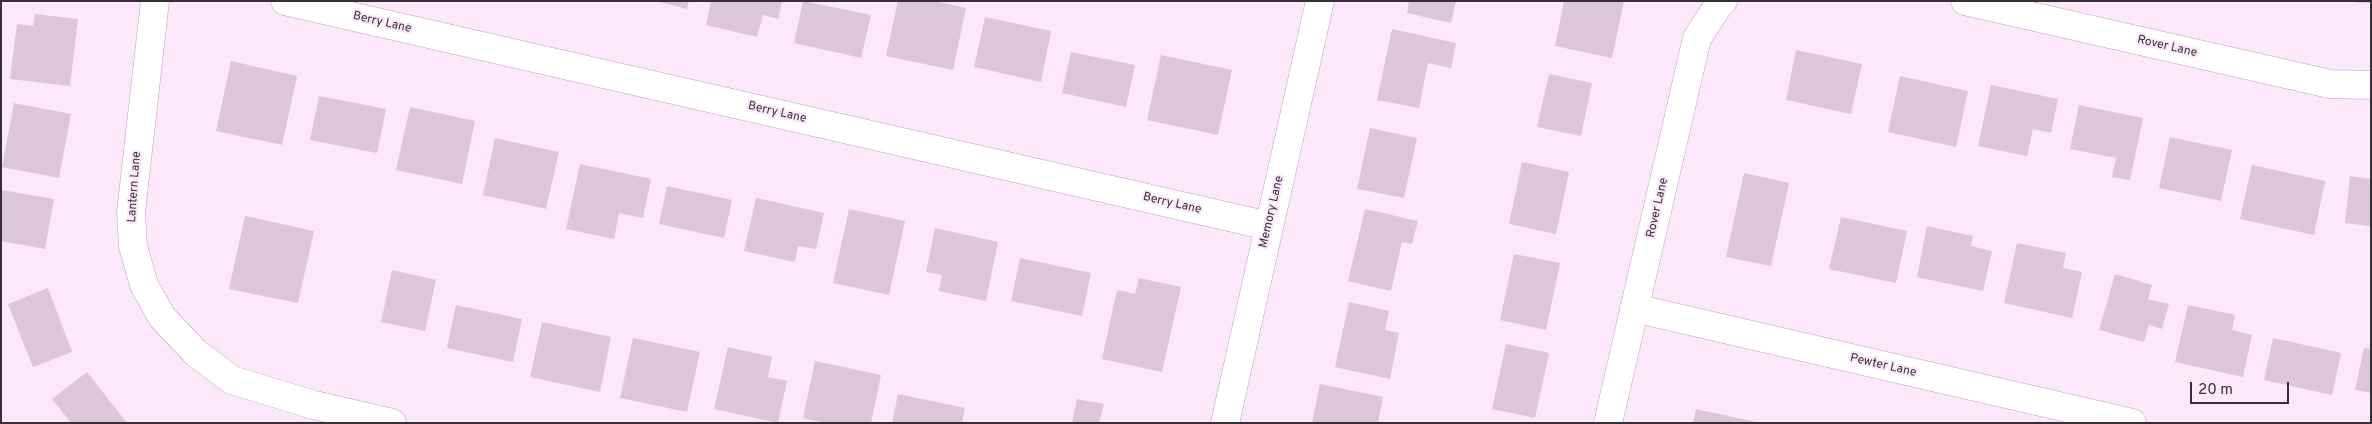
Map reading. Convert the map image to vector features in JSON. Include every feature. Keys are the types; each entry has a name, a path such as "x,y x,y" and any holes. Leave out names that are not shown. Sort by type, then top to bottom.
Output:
{"street":[{"name":"Lantern Lane","path":"154,1 131,212 133,246 144,285 162,317 196,353 232,380 314,405 392,423"},
{"name":"Berry Lane","path":"285,1 1269,226"},
{"name":"Memory Lane","path":"1225,423 1320,1"},
{"name":"Rover Lane","path":"1608,423 1697,38 1723,1"},
{"name":"Rover Lane","path":"1965,1 2330,84 2371,85"},
{"name":"Pewter Lane","path":"1634,308 2132,423"}],"building":[{"path":"656,1 689,1 687,9"},
{"path":"711,1 782,1 778,19 763,15 757,37 706,25"},
{"path":"803,1 871,15 861,58 794,43"},
{"path":"898,1 935,1 966,8 953,70 886,56"},
{"path":"1409,1 1456,1 1451,23 1407,13"},
{"path":"1564,1 1624,1 1612,58 1555,46"},
{"path":"2357,1 2371,1 2371,3 2357,3"},
{"path":"35,14 78,19 70,86 10,79 17,24 33,26"},
{"path":"985,17 1051,31 1041,82 974,67"},
{"path":"1392,29 1456,43 1451,68 1428,63 1419,108 1377,100"},
{"path":"1796,50 1862,64 1851,114 1786,100"},
{"path":"1071,52 1135,65 1126,107 1062,93"},
{"path":"1161,55 1232,70 1218,135 1147,120"},
{"path":"231,61 297,76 282,145 216,131"},
{"path":"1549,74 1592,83 1581,136 1537,127"},
{"path":"1900,76 1968,91 1956,147 1888,132"},
{"path":"1991,85 2058,99 2051,133 2033,129 2027,156 1978,146"},
{"path":"319,96 386,109 377,153 310,140"},
{"path":"14,103 71,114 59,178 2,167"},
{"path":"2079,105 2143,118 2130,180 2112,177 2116,158 2070,149"},
{"path":"410,107 475,121 462,184 396,170"},
{"path":"1370,128 1417,138 1404,198 1357,189"},
{"path":"2170,137 2232,150 2221,201 2159,188"},
{"path":"495,138 559,152 546,209 483,195"},
{"path":"1522,162 1569,172 1556,234 1509,224"},
{"path":"580,164 651,179 643,218 619,213 614,239 566,229"},
{"path":"2252,165 2325,181 2314,235 2240,219"},
{"path":"1744,173 1789,183 1771,266 1726,257"},
{"path":"2350,176 2371,179 2371,226 2345,223"},
{"path":"667,186 732,200 724,238 659,224"},
{"path":"1,190 54,199 45,249 1,241"},
{"path":"756,198 824,213 816,249 798,246 795,262 744,251"},
{"path":"849,209 905,221 889,295 833,283"},
{"path":"1365,209 1418,221 1412,244 1402,242 1391,291 1348,281"},
{"path":"245,216 314,231 298,303 229,289"},
{"path":"1841,217 1907,231 1896,283 1829,269"},
{"path":"1927,226 1973,236 1971,246 1992,251 1983,291 1917,277"},
{"path":"935,228 998,242 986,301 939,291 942,275 926,272"},
{"path":"2017,243 2066,253 2063,268 2082,272 2072,318 2004,303"},
{"path":"1514,254 1560,263 1546,330 1500,320"},
{"path":"1020,258 1091,273 1082,316 1011,301"},
{"path":"392,270 436,280 425,331 381,322"},
{"path":"2115,274 2152,285 2148,299 2169,304 2162,329 2149,325 2144,342 2099,330"},
{"path":"1139,278 1181,287 1162,372 1102,359 1117,290 1135,294"},
{"path":"48,288 72,352 33,367 8,304"},
{"path":"1349,302 1389,311 1385,330 1399,333 1390,379 1335,367"},
{"path":"456,305 522,319 513,362 447,348"},
{"path":"2188,305 2235,315 2232,330 2252,335 2243,377 2175,362"},
{"path":"542,322 611,337 600,392 530,377"},
{"path":"633,338 700,352 687,412 620,398"},
{"path":"2273,338 2341,353 2332,395 2264,380"},
{"path":"1506,344 1549,353 1535,418 1492,409"},
{"path":"728,347 772,357 768,377 787,381 778,423 714,409"},
{"path":"2364,348 2371,349 2371,393 2355,390"},
{"path":"815,361 881,375 871,423 825,423 803,418"},
{"path":"87,372 127,423 71,423 52,399"},
{"path":"1320,384 1383,397 1378,423 1312,423"},
{"path":"898,394 965,408 962,423 892,423"},
{"path":"1077,399 1104,404 1099,423 1072,423"},
{"path":"1696,409 1756,422 1756,423 1693,423"}]}
